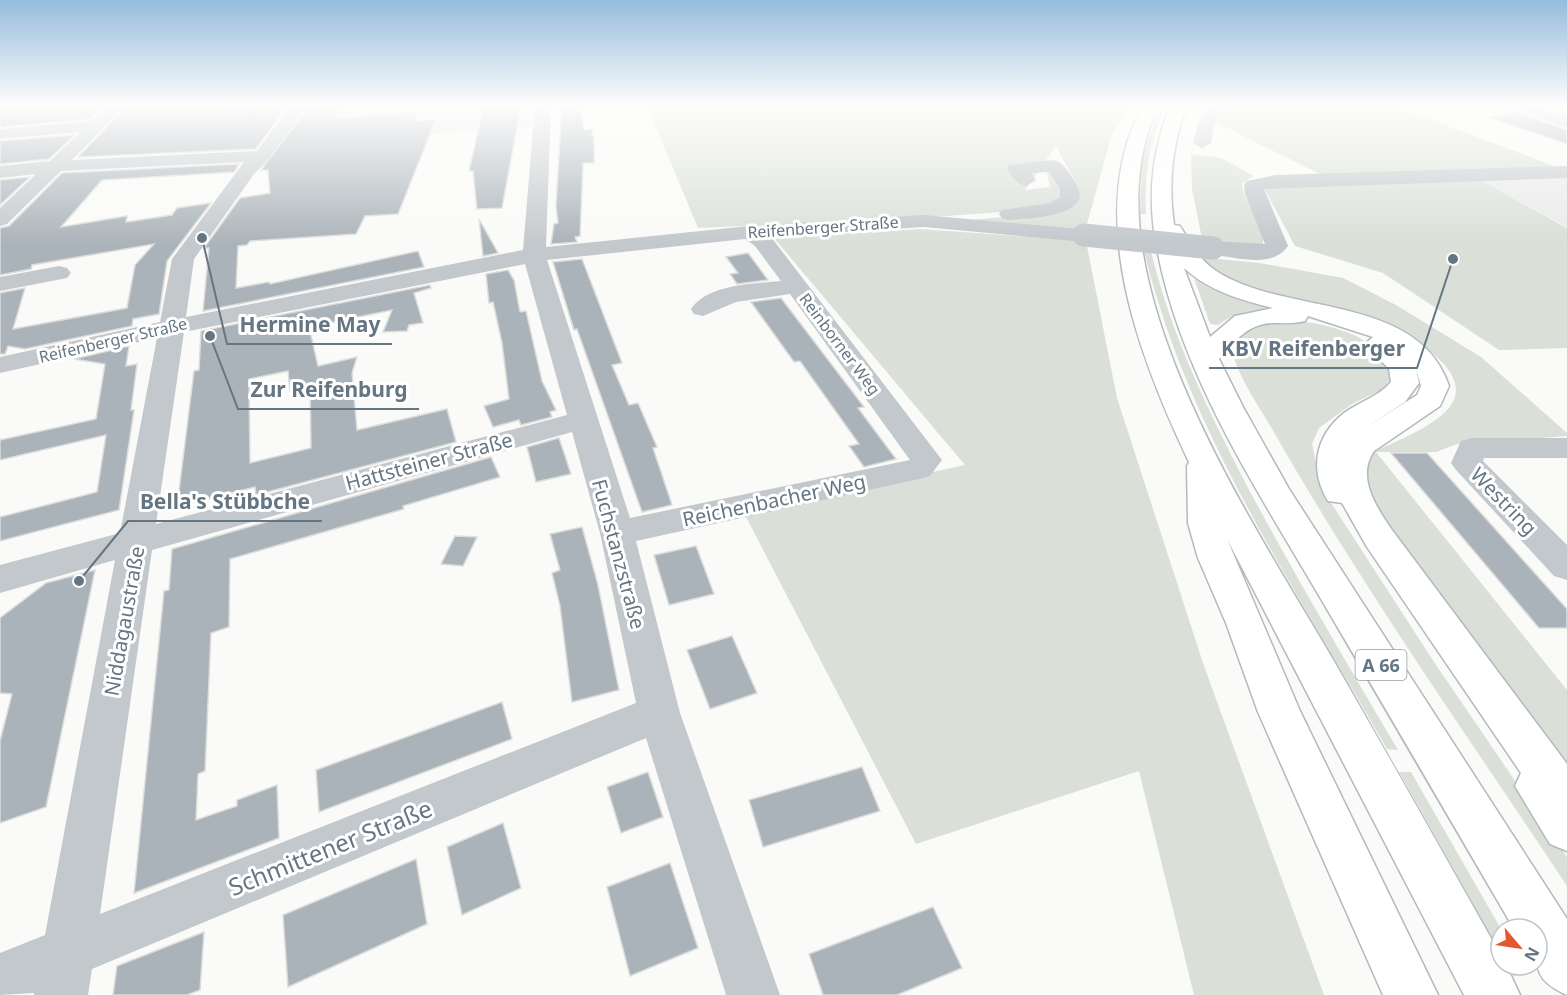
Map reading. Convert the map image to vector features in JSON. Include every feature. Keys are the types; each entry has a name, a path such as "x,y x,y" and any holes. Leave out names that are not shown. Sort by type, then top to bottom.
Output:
{"highway":[{"name":"A 66","path":"1132,151 1127,185 1129,238 1144,307 1158,350 1203,458 1493,995"},
{"name":"A 66","path":"1165,151 1161,189 1163,213 1175,275 1206,357 1256,462 1567,968"},
{"path":"1163,213 1188,258 1216,281 1243,292 1329,312 1366,324 1407,345 1429,368 1436,388 1431,399 1422,408 1373,434 1354,453 1350,477 1354,492 1383,542 1567,801"},
{"path":"1206,357 1232,327 1243,320 1276,315 1318,320 1360,334 1392,354 1402,366 1406,377 1405,388 1396,396 1357,417 1336,436 1330,460 1332,475 1369,542 1567,828"},
{"path":"1203,458 1205,523 1216,558 1245,622 1279,712 1411,995"}],"street":[{"path":"0,220 71,151"},
{"name":"Niddagaustraße","path":"65,974 183,259 247,170 265,151"},
{"name":"Fuchstanzstraße","path":"540,151 534,255 581,420 617,533 659,713 753,995"},
{"path":"0,172 56,166 262,156"},
{"path":"924,220 1055,209 1070,198 1070,188 1054,166 1016,169 1026,180"},
{"name":"Reifenberger Straße","path":"0,365 172,327 534,255 749,232 924,220 1268,253 1277,246 1255,194 1254,185 1275,181 1567,172"},
{"name":"Reinborner Weg","path":"749,232 763,241 926,460"},
{"path":"0,284 58,273"},
{"path":"703,309 705,305 720,298 796,286"},
{"name":"Hattsteiner Straße","path":"0,579 581,420"},
{"name":"Westring","path":"1567,448 1472,448 1467,463 1567,567"},
{"name":"Reichenbacher Weg","path":"617,533 919,469 926,460"},
{"name":"Schmittener Straße","path":"0,980 65,974 659,713"}],"shaded area":[{"path":"666,151 1052,151 1025,190 1050,187 1047,173 1053,173 1060,183 1061,196 1050,204 1029,210 920,218 698,228"},
{"path":"1059,151 1107,151 1085,231 969,220 1058,212 1074,201 1079,189"},
{"path":"1144,151 1151,151 1146,186 1146,214 1140,214"},
{"path":"1274,151 1516,151 1565,170 1320,174"},
{"path":"1191,154 1221,158 1254,176 1242,183 1243,191 1261,228 1263,244 1251,246 1202,239 1192,189"},
{"path":"1567,176 1567,227 1477,178"},
{"path":"1477,178 1567,228 1567,348 1499,350 1383,273 1295,246 1264,188"},
{"path":"920,229 1086,241 1117,398 1204,666 1324,995 1194,995 1139,771 916,844 744,513 965,465 774,238"},
{"path":"1150,247 1158,279 1179,340 1218,428 1284,553 1398,750 1387,749 1282,569 1216,445 1187,381 1163,316 1144,250"},
{"path":"1196,257 1260,263 1343,278 1396,305 1481,357 1567,433 1567,436 1457,444 1436,452 1376,452 1567,690 1567,791 1394,548 1360,480 1372,450 1376,451 1420,430 1449,408 1456,389 1449,370 1426,348 1389,326 1329,305 1233,283"},
{"path":"1194,278 1202,279 1277,309 1246,312 1218,325 1210,324"},
{"path":"1290,320 1329,327 1355,336 1378,350 1387,362 1391,378 1383,389 1352,404 1319,428 1312,444 1322,489 1434,662 1567,857 1567,886 1377,601 1305,486 1241,375 1232,345 1239,330 1264,321"},
{"path":"1399,772 1411,772 1494,917 1489,917 1489,933"}],"building":[{"path":"0,151 57,151 49,159 0,164"},
{"path":"83,151 202,151 78,157"},
{"path":"275,151 423,151 398,214 365,216 356,234 250,241 247,245 238,246 236,288 269,282 270,284 418,251 424,267 203,311 209,248 204,248 240,198 270,193 268,170 261,170"},
{"path":"473,151 512,151 502,208 477,209 473,171 469,171"},
{"path":"559,151 594,151 594,163 583,163 580,236 575,237 577,242 551,244 554,224 558,223 556,206"},
{"path":"239,164 234,172 102,180 61,227 127,216 126,222 172,215 177,208 211,203 167,261 159,314 133,319 132,326 25,349 8,346 5,354 0,354 0,293 25,288 13,329 127,308 135,265 154,244 32,265 31,269 0,275 0,228 9,226 62,173"},
{"path":"30,177 0,205 0,180"},
{"path":"479,219 498,253 483,256"},
{"path":"748,253 768,280 737,284 730,274 738,273 726,257"},
{"path":"582,259 622,363 612,365 629,405 638,403 657,447 653,448 672,505 642,512 577,329 574,330 553,262"},
{"path":"508,270 514,280 520,312 526,311 542,381 556,410 550,412 552,417 521,425 519,420 493,427 484,406 509,399 502,343 493,302 489,303 486,274"},
{"path":"430,285 431,288 414,293 423,323 409,325 407,331 383,332 392,310 309,327 318,366 357,357 352,373 357,430 447,409 456,442 256,495 255,487 177,507 194,371 199,370 201,331","holes":["288,371 290,391 310,387 311,448 250,463 249,379"]},
{"path":"781,298 864,407 858,408 896,459 864,467 849,446 859,444 800,361 794,362 751,302"},
{"path":"129,346 126,366 137,364 131,410 134,410 119,510 0,541 0,517 97,492 106,435 0,460 0,440 96,419 105,364 74,359"},
{"path":"559,438 571,474 536,482 527,447"},
{"path":"1391,453 1427,453 1567,609 1567,628 1539,628"},
{"path":"491,457 500,477 403,506 404,509 230,559 229,627 211,633 205,771 198,774 196,820 237,806 237,800 277,785 279,838 134,893 164,591 169,590 172,549"},
{"path":"582,527 598,585 619,690 572,702 560,606 552,573 560,570 550,534"},
{"path":"455,536 477,537 463,566 441,564"},
{"path":"696,546 714,594 669,605 654,555"},
{"path":"95,570 46,807 0,823 0,741 12,694 0,693 0,618 46,583"},
{"path":"732,636 757,693 710,709 687,650"},
{"path":"502,702 512,739 319,812 316,770"},
{"path":"862,767 880,811 763,847 749,800"},
{"path":"648,772 663,817 621,833 607,787"},
{"path":"503,823 521,888 462,915 447,847"},
{"path":"416,859 427,924 288,987 283,915"},
{"path":"670,863 698,948 630,976 607,887"},
{"path":"933,907 962,968 897,995 823,995 809,954"},
{"path":"204,932 200,990 187,995 113,995 117,966"}],"place":[{"name":"Hermine May","path":"202,238"},
{"name":"KBV Reifenberger","path":"1453,259"},
{"name":"Zur Reifenburg","path":"210,336"},
{"name":"Bella's Stübbche","path":"79,581"}]}
